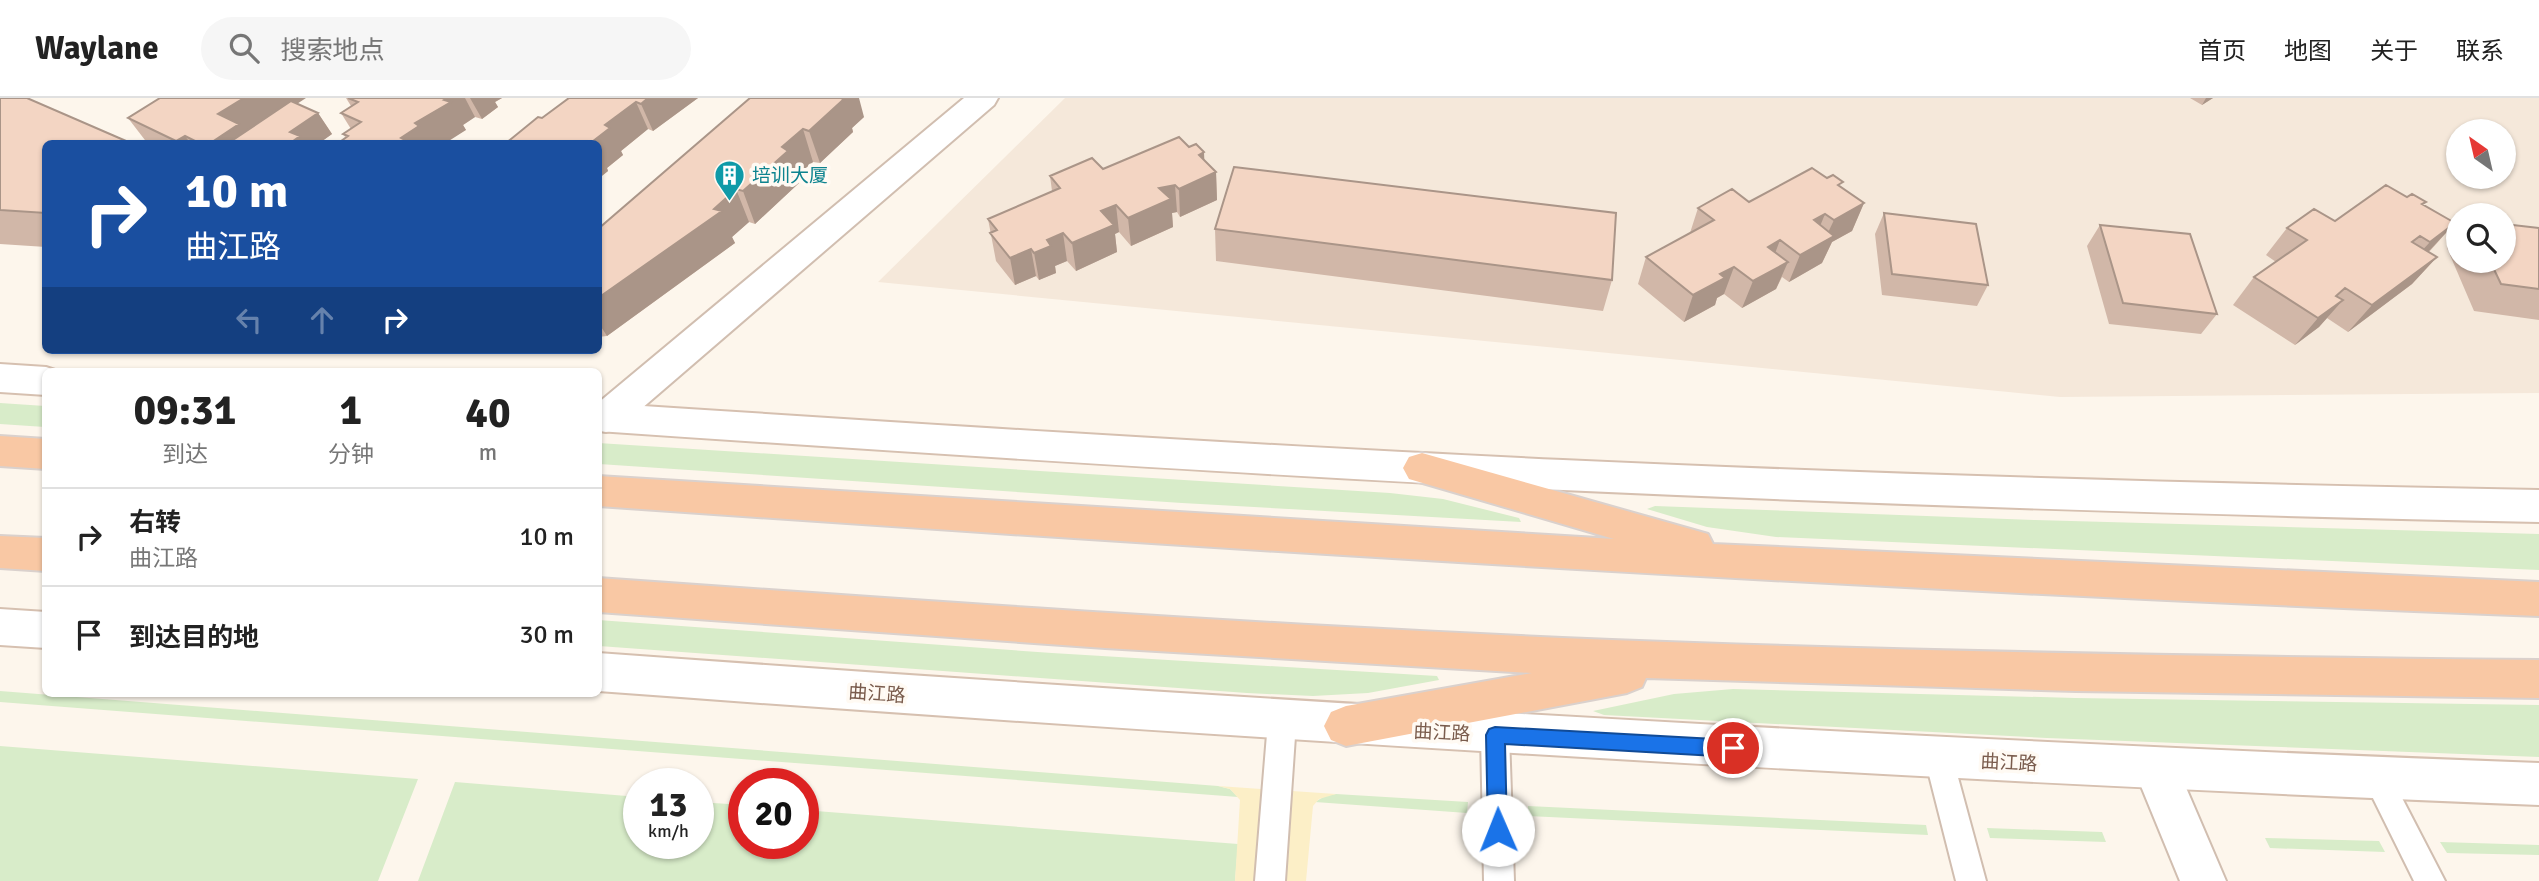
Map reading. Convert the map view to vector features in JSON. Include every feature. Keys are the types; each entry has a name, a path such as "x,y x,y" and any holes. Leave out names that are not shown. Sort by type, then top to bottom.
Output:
{"highway":[{"path":"1,451 42,454"},
{"path":"1422,468 1760,565"},
{"path":"602,491 1426,546 1760,565 2539,599"},
{"path":"0,552 42,555"},
{"path":"602,595 1210,638 1701,661 2162,674 2539,679"},
{"path":"1346,726 1701,661"}],"main road":[{"path":"602,417 984,98"},
{"path":"0,378 42,381"},
{"path":"602,417 1422,468 1989,492 2539,506"},
{"path":"0,627 42,630"},
{"name":"曲江路","path":"602,672 1495,735 1940,759 2539,784"},
{"path":"2156,769 2203,881"}],"lane":[{"path":"1270,881 1282,722"},
{"path":"1495,735 1499,881"},
{"path":"1940,759 1971,881"},
{"path":"2377,778 2430,881"}],"shaded area":[{"path":"1065,98 2539,98 2539,393 2060,397 878,282"}],"green space":[{"path":"0,403 42,406 42,427 0,424"},
{"path":"602,443 1390,493 1443,499 1519,518 1521,522 1182,503 602,464"},
{"path":"1655,506 2539,534 2539,570 1776,537 1707,527 1647,509"},
{"path":"602,620 1052,653 1437,676 1439,680 1368,693 1313,696 602,646"},
{"path":"1733,689 2075,698 2539,705 2539,757 2047,738 1604,715 1593,711 1674,694"},
{"path":"0,691 42,694 42,697 77,697 1218,786 1230,789 1238,797 0,702"},
{"path":"0,746 418,779 378,881 0,881"},
{"path":"455,782 623,796 623,859 714,859 714,803 728,804 728,859 819,859 819,811 1238,844 1235,881 418,881"},
{"path":"1336,794 1468,802 1467,813 1315,802"},
{"path":"1528,806 1926,825 1928,835 1528,816"},
{"path":"1987,828 2102,832 2106,842 1990,838"},
{"path":"2265,838 2379,841 2385,852 2270,848"},
{"path":"2440,842 2539,845 2539,855 2447,853"}],"sand":[{"path":"1218,786 1336,794 1319,799 1313,806 1306,881 1235,881 1240,800 1230,789"}],"building":[{"path":"0,98 27,98 124,140 42,140 42,213 0,210"},
{"path":"160,98 244,98 218,114 239,124 215,140 193,140 185,136 174,140 128,118"},
{"path":"348,98 447,98 444,100 451,102 415,123 419,126 401,138 405,140 342,140 348,136 343,134 361,122 341,113 358,102"},
{"path":"569,98 648,98 641,104 636,102 605,125 610,128 595,140 510,140 538,117 542,118"},
{"path":"750,98 844,99 809,131 803,129 782,147 788,151 743,191 736,189 714,209 722,211 602,295 602,226"},
{"path":"291,101 318,113 290,132 300,136 294,140 233,140"},
{"path":"1179,137 1189,147 1196,144 1204,152 1199,155 1216,172 1179,189 1175,185 1159,188 1171,199 1128,218 1116,205 1101,211 1114,225 1072,243 1063,233 1047,240 1051,246 1034,253 1031,249 1010,258 990,233 997,230 988,219 1060,188 1050,176 1092,158 1103,169"},
{"path":"1234,167 1616,213 1612,280 1215,229"},
{"path":"1812,168 1827,178 1833,175 1843,182 1838,185 1864,203 1834,220 1825,214 1814,220 1834,236 1800,255 1780,240 1768,247 1788,262 1753,281 1734,267 1720,274 1725,278 1693,295 1646,257 1714,220 1698,208 1732,189 1749,202"},
{"path":"2386,185 2407,197 2412,194 2426,202 2422,204 2446,218 2446,230 2430,242 2420,236 2412,242 2437,257 2372,305 2345,288 2336,296 2343,300 2318,318 2254,277 2307,240 2287,228 2314,209 2335,221"},
{"path":"1884,213 1976,224 1988,285 1892,274"},
{"path":"2100,225 2190,234 2217,314 2123,303"},
{"path":"2516,225 2539,228 2539,289 2501,284 2496,273 2516,273"}],"place":[{"name":"培训大厦","path":"729,202"}],"route":[{"path":"1498,830 1495,735 1733,748"}]}
